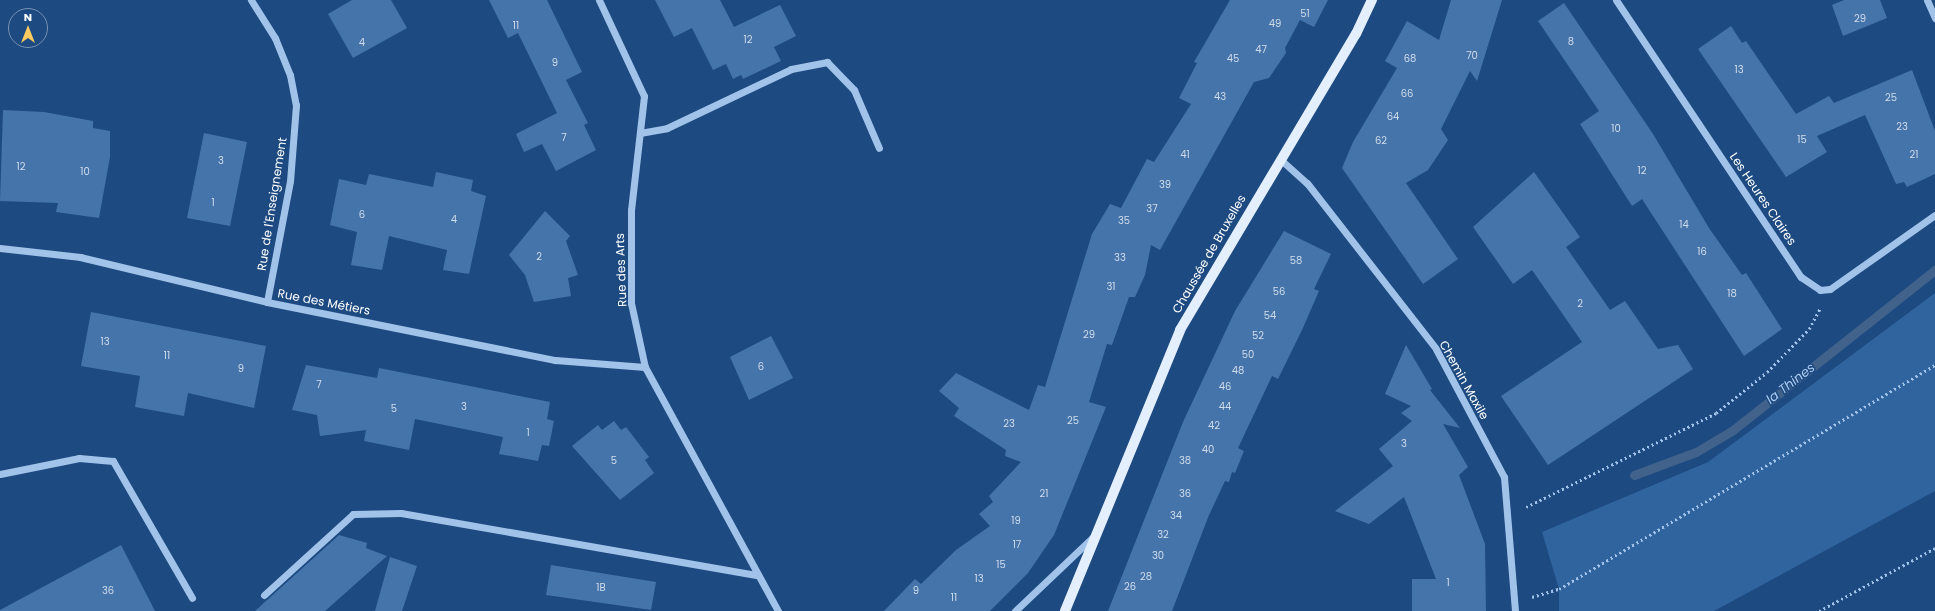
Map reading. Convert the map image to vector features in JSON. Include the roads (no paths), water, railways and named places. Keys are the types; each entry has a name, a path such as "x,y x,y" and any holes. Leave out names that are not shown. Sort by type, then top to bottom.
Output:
{"main road":[{"name":"Chaussée de Bruxelles","path":"1065,611 1180,330 1280,159 1356,34 1372,0"}],"street":[{"name":"Rue de l'Enseignement","path":"251,0 274,38 290,75 296,105 290,181 267,302"},
{"name":"Rue des Arts","path":"599,0 644,96 630,210 631,303 645,367 778,611"},
{"name":"Les Heures Claires","path":"1616,0 1801,277 1820,290 1830,289 1935,215"},
{"path":"1927,0 1935,18"},
{"path":"640,133 667,128 791,69 827,62 854,90 879,148"},
{"name":"Chemin Maxile","path":"1280,159 1307,184 1436,349 1504,477 1516,601 1515,611"},
{"name":"Rue des Métiers","path":"0,248 80,257 267,302 554,360 645,367"},
{"path":"0,474 79,458 112,461 192,598"},
{"path":"264,595 353,514 401,513 758,575"},
{"name":"Chaussée de Bruxelles","path":"1015,611 1095,535"}],"waterway":[{"name":"la Thines","path":"1634,475 1696,452 1733,430 1935,270"}]}
